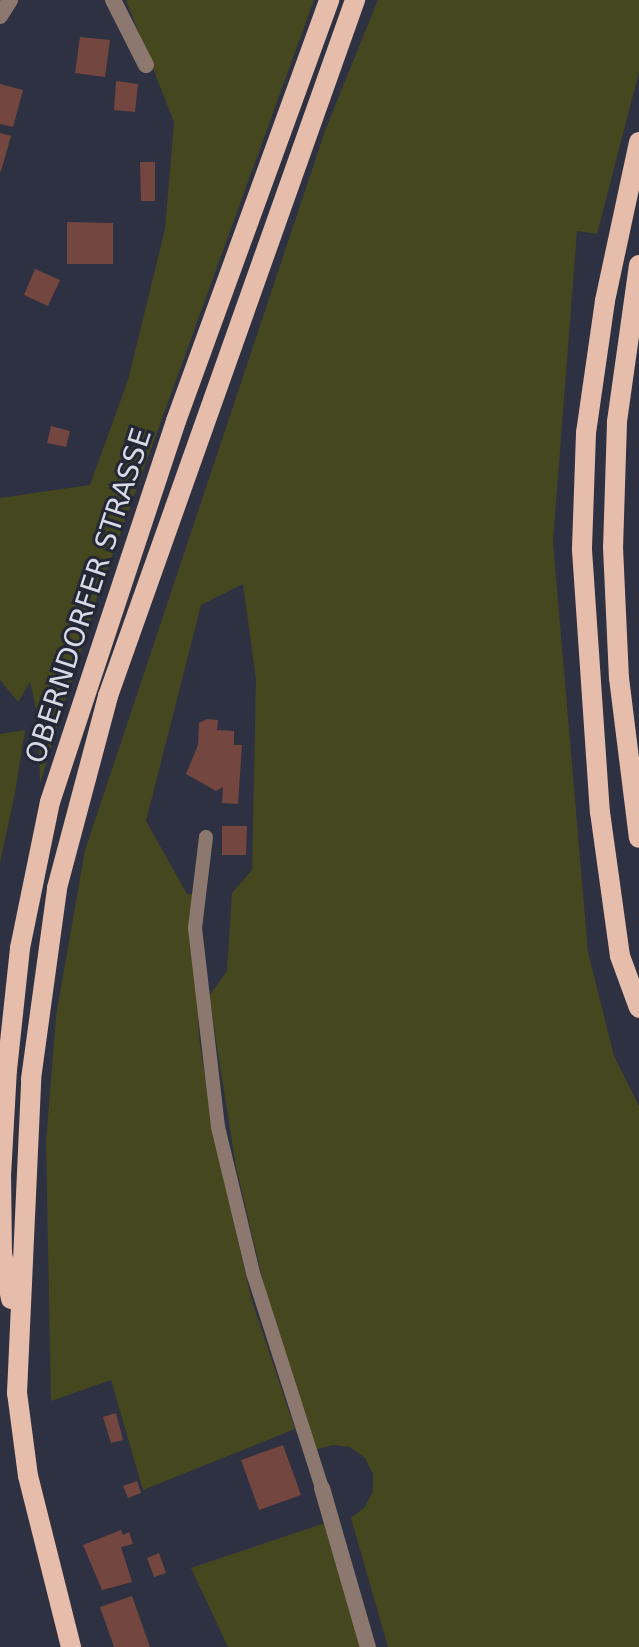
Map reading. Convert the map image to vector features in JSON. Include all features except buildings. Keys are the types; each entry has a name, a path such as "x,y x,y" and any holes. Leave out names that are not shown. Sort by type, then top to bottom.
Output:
{"main road":[{"name":"OBERNDORFER STRASSE","path":"16,1326 2,1253 6,1085 20,948 50,802 176,421 329,0"},
{"name":"OBERNDORFER STRASSE","path":"71,1647 28,1476 17,1393 16,1326 38,1014 71,824 123,653 355,0"},
{"path":"639,142 605,301 586,433 582,550 600,812 620,956 639,1008"},
{"path":"639,265 617,422 613,547 619,678 639,838"}],"street":[{"path":"0,16 10,0"},
{"path":"113,0 146,65"},
{"path":"322,1488 368,1647"}],"lane":[{"path":"206,837 195,928 218,1127 253,1273 322,1488"}],"green space":[{"path":"126,0 314,0 98,595 40,783 39,721 30,682 18,702 0,680 0,498 90,485 128,380 165,229 174,122"},
{"path":"378,0 639,0 639,72 597,234 577,231 553,542 588,952 614,1056 639,1106 639,1647 388,1647 351,1518 365,1507 373,1491 373,1474 365,1458 350,1447 332,1445 315,1450 267,1298 236,1167 209,996 227,971 232,893 252,870 256,679 243,584 201,605 146,821 187,894 194,894 199,1038 218,1155 252,1301 295,1429 143,1490 111,1380 51,1401 46,1142 56,1016 85,850 326,128"},
{"path":"25,730 15,793 0,863 0,734"},
{"path":"325,1523 365,1647 228,1647 191,1568"}]}
